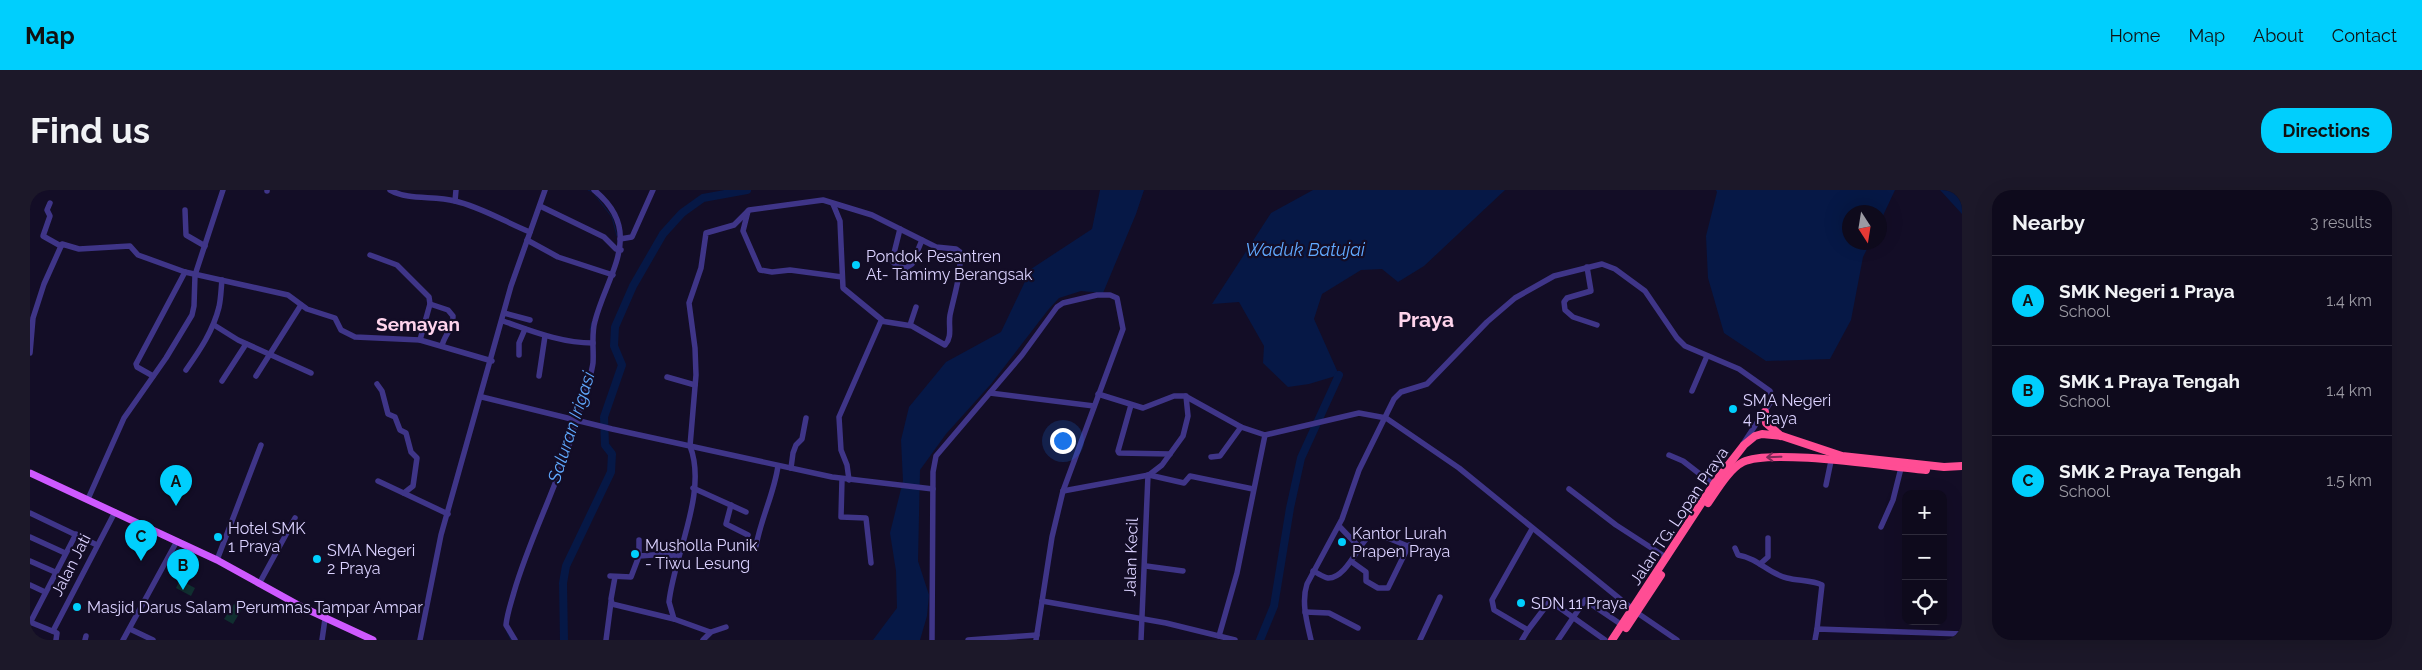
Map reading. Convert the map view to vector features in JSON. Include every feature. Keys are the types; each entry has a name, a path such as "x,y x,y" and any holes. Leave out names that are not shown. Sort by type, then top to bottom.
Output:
{"highway":[{"path":"1764,412 1768,425 1782,436"},
{"name":"Jalan TG. Lopan Praya","path":"1618,640 1634,610 1714,485 1736,456 1755,436 1762,434 1782,436 1799,444 1842,456 1962,472"},
{"path":"1798,458 1799,444"},
{"name":"Jalan TG. Lopan Praya","path":"1612,640 1706,506 1728,476 1742,462 1771,456 1901,468 1952,468 1962,466"}],"main road":[{"path":"30,473 217,560 325,619 373,640"}],"street":[{"path":"88,500 124,418 192,315 195,275 223,190"},
{"path":"390,190 409,197 455,201 530,232"},
{"path":"455,201 456,190"},
{"path":"420,640 438,549 504,313 545,190"},
{"path":"515,640 506,625 509,610 530,542 557,480 591,368 591,343 594,322 619,250 620,239 612,210 594,190"},
{"path":"620,239 632,237 653,190"},
{"path":"674,619 670,599 693,488 694,462 690,446 695,385 695,348 689,303 701,268 705,234 734,225 748,211 825,200 872,215 942,248 960,250 959,284 949,319 950,337 945,345 910,325 882,320 844,290 840,221 833,204"},
{"path":"50,203 47,210 50,216 43,236 60,245 79,249 130,246 138,255 195,275 274,290 291,296 301,305 336,318 341,330 355,337 420,340 492,361"},
{"path":"540,206 604,238 619,250"},
{"path":"185,210 186,235 206,246"},
{"path":"748,211 743,231 760,270 772,272 787,270 842,277"},
{"path":"900,229 892,261 898,267 906,268 912,264 922,240"},
{"path":"527,240 558,258 611,274"},
{"path":"30,353 33,318 60,245"},
{"path":"370,255 397,266 428,296 430,304 420,340"},
{"path":"1311,640 1305,612 1305,590 1339,526 1351,498 1359,470 1398,394 1427,384 1487,322 1515,298 1554,276 1605,264 1637,284 1648,295 1679,341 1690,349 1739,369 1770,391 1772,400 1736,456 1742,462"},
{"path":"1588,267 1591,291 1567,298 1564,302 1565,310 1573,317 1597,325"},
{"path":"153,376 137,367 136,364 186,272"},
{"path":"186,370 207,340 214,325 220,303 222,280"},
{"path":"932,640 933,489 936,456 1022,355 1057,306 1074,300 1110,295 1117,297 1123,327 1063,491 1036,637 968,640"},
{"path":"430,304 448,310 453,316 453,324 445,334 442,346"},
{"path":"256,376 301,305"},
{"path":"910,325 916,307"},
{"path":"504,313 530,320"},
{"path":"871,563 866,518 841,518 847,465 841,450 839,417 882,320"},
{"path":"503,321 545,336 591,343"},
{"path":"214,325 246,344 310,374"},
{"path":"519,355 519,342 525,329"},
{"path":"538,376 545,336"},
{"path":"222,381 246,344"},
{"path":"1692,391 1707,356"},
{"path":"667,377 695,385"},
{"path":"377,384 382,391 388,414 395,417 400,430 406,433 411,452 416,456 413,486 404,493"},
{"path":"990,394 1094,406"},
{"path":"1098,394 1145,408 1174,396 1186,396 1241,427 1265,435 1363,412 1386,418 1459,468 1634,610 1676,640"},
{"path":"1063,491 1148,475 1160,467 1183,436 1187,422 1186,396"},
{"path":"482,397 612,429 778,466 845,479 933,489"},
{"path":"1131,405 1119,453 1170,454"},
{"path":"791,468 793,453 796,445 802,439 806,418"},
{"path":"1211,457 1220,456 1241,427"},
{"path":"1219,636 1237,573 1265,435"},
{"path":"217,560 261,445"},
{"path":"1669,455 1683,461 1714,485"},
{"path":"1826,485 1831,461"},
{"path":"756,546 761,523 774,491 778,466"},
{"path":"1881,527 1894,498 1901,468"},
{"path":"1148,475 1183,483 1190,476 1253,489"},
{"name":"Jalan Kecil","path":"1141,640 1146,566 1148,475"},
{"path":"378,482 448,514"},
{"path":"693,488 746,512"},
{"path":"1569,489 1616,525 1668,558"},
{"path":"731,505 726,524 748,535"},
{"name":"Jalan Jati","path":"53,631 115,512"},
{"path":"30,513 97,545"},
{"path":"259,584 295,518"},
{"path":"1339,526 1360,548"},
{"path":"1528,630 1494,610 1492,600 1532,529"},
{"path":"1314,571 1330,578 1352,562 1373,532 1420,551"},
{"path":"56,640 58,634 31,621 76,534"},
{"path":"30,537 65,554"},
{"path":"1760,564 1768,556 1768,538"},
{"path":"606,640 612,577 631,577 639,556 639,540"},
{"path":"123,640 177,541"},
{"path":"1352,562 1366,572 1366,581 1378,588 1388,588 1409,545"},
{"path":"1735,548 1738,554 1753,558 1782,576 1822,585 1815,640"},
{"path":"639,556 667,554 678,557"},
{"path":"30,561 55,572"},
{"path":"1146,566 1183,572"},
{"path":"30,585 45,592"},
{"path":"1420,640 1440,597"},
{"path":"1558,640 1586,600 1622,625"},
{"path":"1042,601 1143,619 1235,640"},
{"path":"1522,640 1550,601 1574,616 1605,640"},
{"path":"611,602 674,619 710,632"},
{"path":"30,606 37,609"},
{"path":"1305,612 1329,613 1358,628"},
{"path":"322,640 325,619"},
{"path":"703,640 710,632 726,627"},
{"path":"130,629 153,640"},
{"path":"1817,629 1962,634"},
{"path":"1881,640 1882,631"}],"green space":[{"path":"180,580 195,588 191,596 176,588"},
{"path":"234,604 242,609 233,624 224,619"}],"water":[{"path":"1100,190 1144,190 1103,293 1081,291 1059,298 991,384 946,434 920,470 918,561 929,595 927,616 920,640 873,640 897,608 896,571 890,533 903,481 901,440 909,407 946,362 1001,332 1031,269 1092,229"},
{"name":"Waduk Batujai","path":"1313,190 1505,190 1424,266 1398,282 1382,269 1361,270 1322,294 1314,319 1339,375 1309,384 1288,387 1263,363 1264,346 1239,302 1212,304 1271,213"},
{"path":"1716,190 1895,190 1887,207 1887,205 1842,205 1842,250 1866,250 1863,257 1851,320 1830,359 1766,361 1724,333 1708,278 1706,236"},
{"path":"1940,190 1962,190 1962,214"}],"waterway":[{"name":"Saluran Irigasi","path":"588,190 592,192"},
{"path":"564,640 563,583 566,566 611,472 612,454 605,445 604,417 622,365 614,346 615,327 633,286 663,234 682,213 703,198 747,190"},
{"name":"Saluran Irigasi","path":"595,195 612,217 617,236"},
{"name":"Saluran Irigasi","path":"590,330 592,322"},
{"path":"1260,640 1274,606 1290,508 1301,458 1339,375"},
{"name":"Saluran Irigasi","path":"578,408 583,393"},
{"name":"Saluran Irigasi","path":"507,632 511,640"}],"place":[{"name":"Pondok Pesantren At- Tamimy Berangsak","path":"856,265"},
{"name":"SMA Negeri 4 Praya","path":"1733,409"},
{"name":"SMK Negeri 1 Praya","path":"176,506"},
{"name":"Hotel SMK 1 Praya","path":"218,537"},
{"name":"Kantor Lurah Prapen Praya","path":"1342,542"},
{"name":"Musholla Punik - Tiwu Lesung","path":"635,554"},
{"name":"SMA Negeri 2 Praya","path":"317,559"},
{"name":"SMK 2 Praya Tengah","path":"141,561"},
{"name":"SMK 1 Praya Tengah","path":"183,590"},
{"name":"SDN 11 Praya","path":"1521,603"},
{"name":"Masjid Darus Salam Perumnas Tampar Ampar","path":"77,607"}],"district":[{"name":"Praya","path":"1426,319"},
{"name":"Semayan","path":"418,324"}]}
